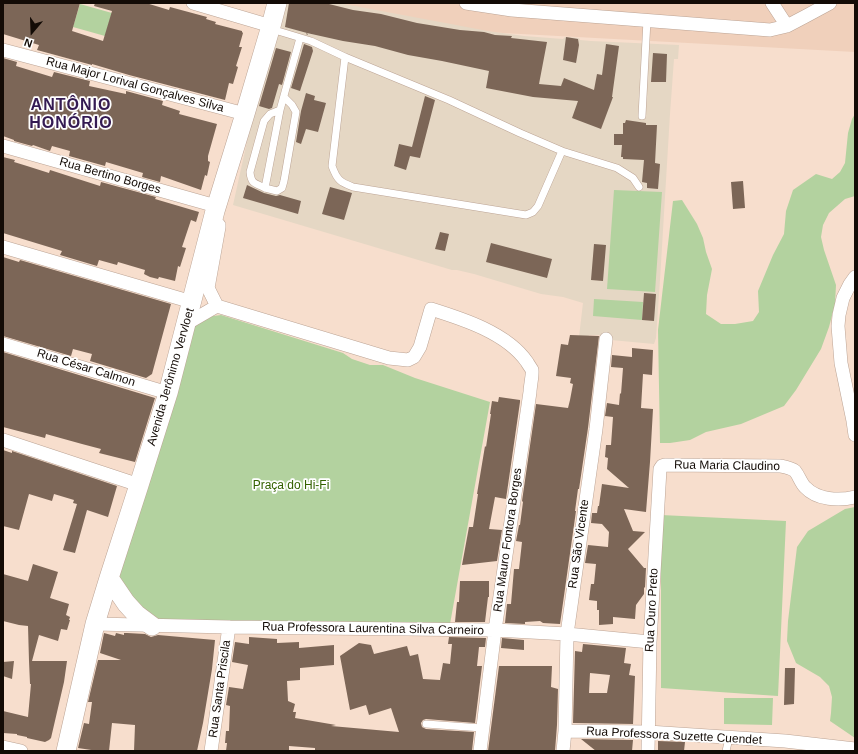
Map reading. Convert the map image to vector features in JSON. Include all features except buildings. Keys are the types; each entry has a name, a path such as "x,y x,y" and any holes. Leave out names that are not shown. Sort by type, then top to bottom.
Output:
{"street":[{"path":"193,3 271,26"},
{"name":"Avenida Jerônimo Vervloet","path":"66,751 95,624 168,393 216,208 277,3"},
{"path":"466,3 512,10 770,30 786,26 830,3"},
{"path":"772,3 786,26"},
{"name":"Rua Major Lorival Gonçalves Silva","path":"3,50 245,114"},
{"name":"Rua Bertino Borges","path":"3,146 216,208"},
{"path":"186,324 217,306 208,288 219,227 216,208"},
{"path":"3,247 192,302"},
{"path":"855,277 843,298 838,326 841,364 855,435"},
{"name":"Rua Mauro Fontora Borges","path":"217,306 389,358 408,360 414,357 420,347 431,308 496,334 523,357 532,370 495,630 480,751"},
{"name":"Rua São Vicente","path":"563,751 565,731 567,634 596,429 606,339"},
{"name":"Rua César Calmon","path":"3,344 168,393"},
{"path":"3,440 139,485"},
{"name":"Rua Maria Claudino","path":"660,469 665,465 780,466 794,471 805,488 822,498 847,499 855,497"},
{"name":"Rua Ouro Preto","path":"648,751 650,642 660,469"},
{"path":"109,578 126,604 152,626"},
{"name":"Rua Professora Laurentina Silva Carneiro","path":"95,624 495,630 567,634 650,642"},
{"name":"Rua Santa Priscila","path":"211,751 229,627"},
{"name":"Rua Professora Suzette Cuendet","path":"565,731 648,732 728,745 784,741 855,749"},
{"path":"3,747 22,751"}],"lane":[{"path":"642,116 647,20"},
{"path":"271,26 278,31 311,41 345,57 449,100 562,151 617,168 633,178 639,187"},
{"path":"265,188 280,110 300,38"},
{"path":"345,57 332,166 336,176 344,183 353,187 526,216 533,212 538,206 562,151"},
{"path":"280,110 270,114 264,121 250,172 253,182 265,188 277,191 282,188 284,181 296,112 292,105 284,97"},
{"path":"426,724 482,728"}],"shaded area":[{"path":"286,3 339,3 488,31 524,36 563,39 565,37 591,41 679,45 678,59 674,59 656,338 654,344 611,340 602,335 589,335 588,339 579,337 583,303 563,297 541,294 474,274 452,270 233,205 252,119"},
{"path":"333,3 855,3 855,52 484,32"}],"green space":[{"path":"80,4 112,13 105,36 73,27"},
{"path":"855,114 855,196 845,199 829,213 823,225 821,237 836,285 835,304 821,349 796,390 784,406 741,424 706,432 690,440 660,443 658,330 673,201 682,200 697,224 703,238 712,269 707,295 706,314 721,324 735,324 753,321 759,312 758,291 773,255 784,234 786,211 793,190 816,174 832,179 840,172 845,163 848,133"},
{"path":"614,190 662,192 655,292 607,289"},
{"path":"594,299 643,302 642,320 593,316"},
{"name":"Praça do Hi-Fi","path":"221,315 343,353 352,359 370,365 383,365 415,378 490,402 450,624 311,628 144,618 115,583 192,328 206,317"},
{"path":"855,507 855,738 830,721 832,697 829,686 820,677 796,663 787,641 797,547 808,531 845,509"},
{"path":"661,515 786,521 778,696 661,688"},
{"path":"724,698 773,698 772,725 724,724"}],"district":[{"name":"ANTÔNIO HONÓRIO","path":"71,115"}]}
